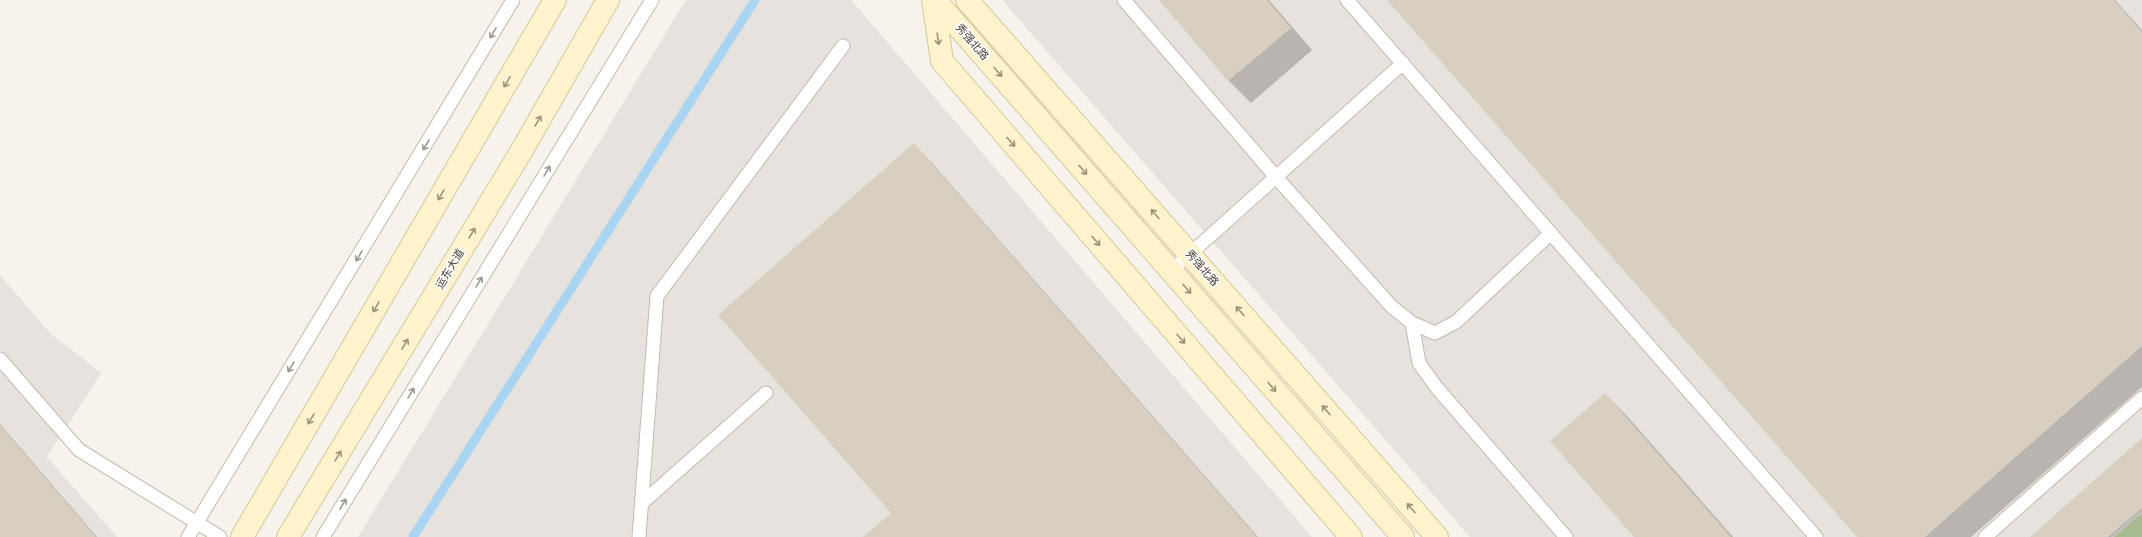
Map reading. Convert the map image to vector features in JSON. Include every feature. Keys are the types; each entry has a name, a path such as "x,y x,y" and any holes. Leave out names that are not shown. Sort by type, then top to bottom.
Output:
{"street":[{"path":"242,537 555,0"},
{"name":"运东大道","path":"288,537 522,150 608,0"},
{"path":"934,0 942,61 1352,537"},
{"name":"秀强北路","path":"934,0 1403,537"},
{"name":"秀强北路","path":"966,0 1437,537"}],"lane":[{"path":"188,537 513,0"},
{"path":"322,537 652,0"},
{"path":"1124,0 1276,177 1391,306 1412,323 1435,333 1456,322 1551,233"},
{"path":"1347,0 1816,537"},
{"path":"639,537 657,296 843,46"},
{"path":"1171,271 1403,64"},
{"path":"1412,323 1419,363 1437,388 1566,537"},
{"path":"0,359 79,450 198,522 220,537"},
{"path":"642,503 766,393"},
{"path":"1985,537 2142,398"}],"shaded area":[{"path":"686,0 851,0 1312,537 358,537"},
{"path":"1002,0 2142,0 2142,510 2111,537 1470,537"},
{"path":"0,275 50,333 101,373 47,457 117,537 0,537"}],"green space":[{"path":"2142,513 2142,537 2114,537"}],"building":[{"path":"1159,0 1267,0 1291,28 1228,81"},
{"path":"1387,0 2114,0 2142,32 2142,346 1925,537 1857,537"},
{"path":"914,143 1257,537 863,537 891,513 718,315"},
{"path":"1605,393 1731,537 1634,537 1550,441"},
{"path":"0,425 96,537 0,537"},
{"path":"2142,438 2142,508 2108,537 2030,537"}],"waterway":[{"path":"413,537 755,0"}]}
